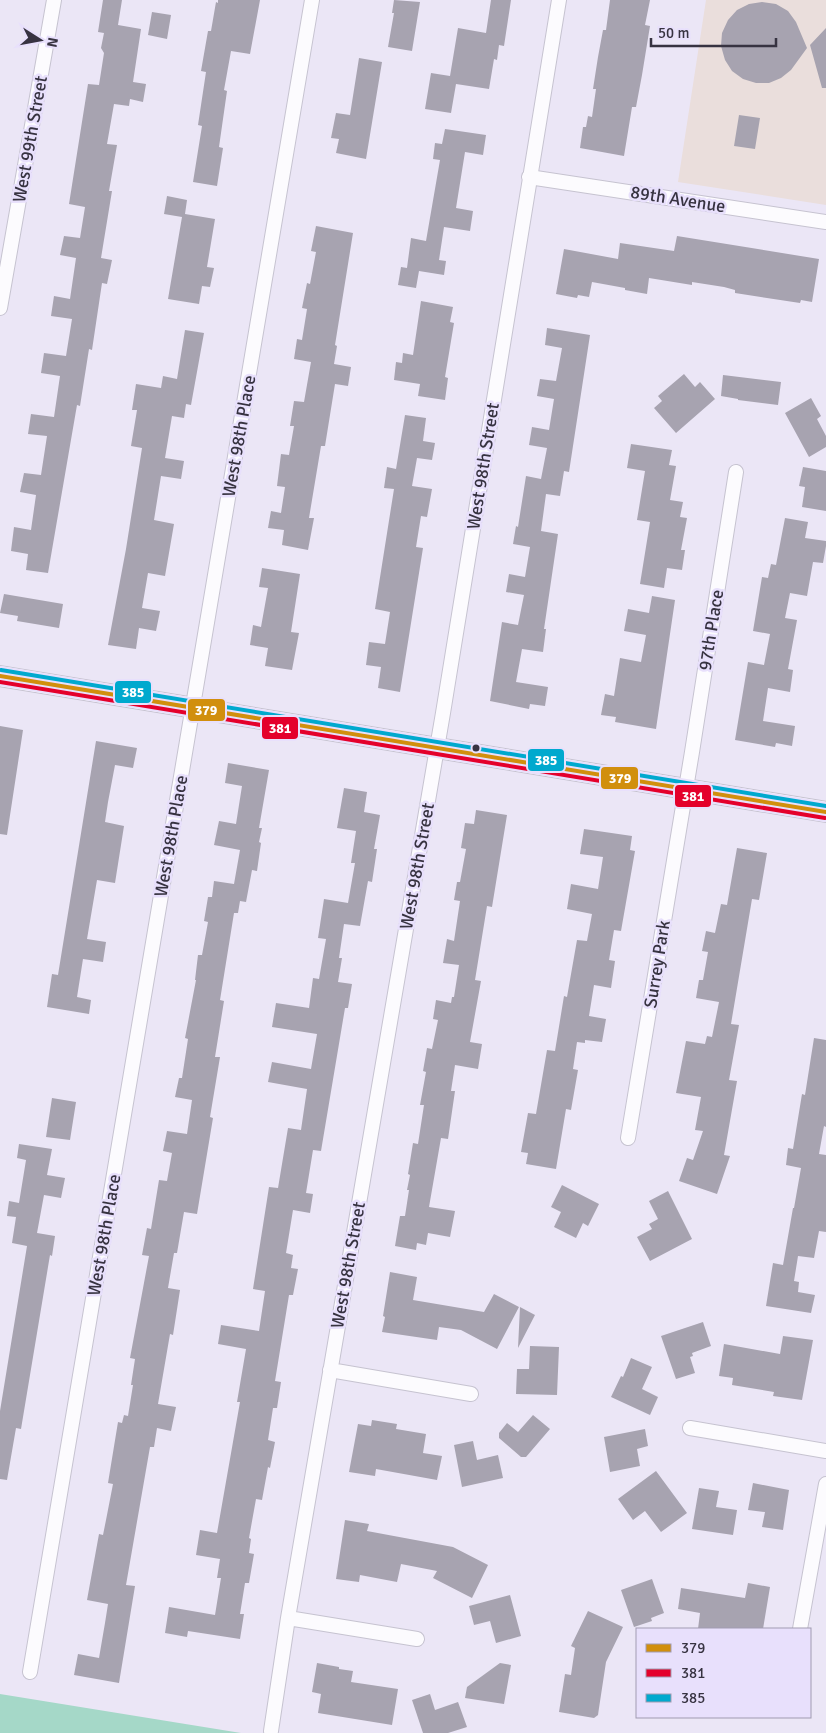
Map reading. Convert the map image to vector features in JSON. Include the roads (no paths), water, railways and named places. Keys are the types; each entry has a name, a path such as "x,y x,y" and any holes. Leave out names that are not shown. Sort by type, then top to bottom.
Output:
{"street":[{"name":"West 99th Street","path":"0,308 54,0"},
{"name":"West 98th Place","path":"30,1672 312,0"},
{"name":"West 98th Street","path":"271,1731 288,1618 437,748 559,0"},
{"name":"89th Avenue","path":"529,177 826,222"},
{"name":"97th Place","path":"686,789 736,472"},
{"path":"0,676 826,812"},
{"name":"Surrey Park","path":"628,1138 686,789"},
{"path":"330,1370 471,1394"},
{"path":"690,1428 826,1451"},
{"path":"800,1628 826,1484"},
{"path":"288,1618 418,1639"}]}
